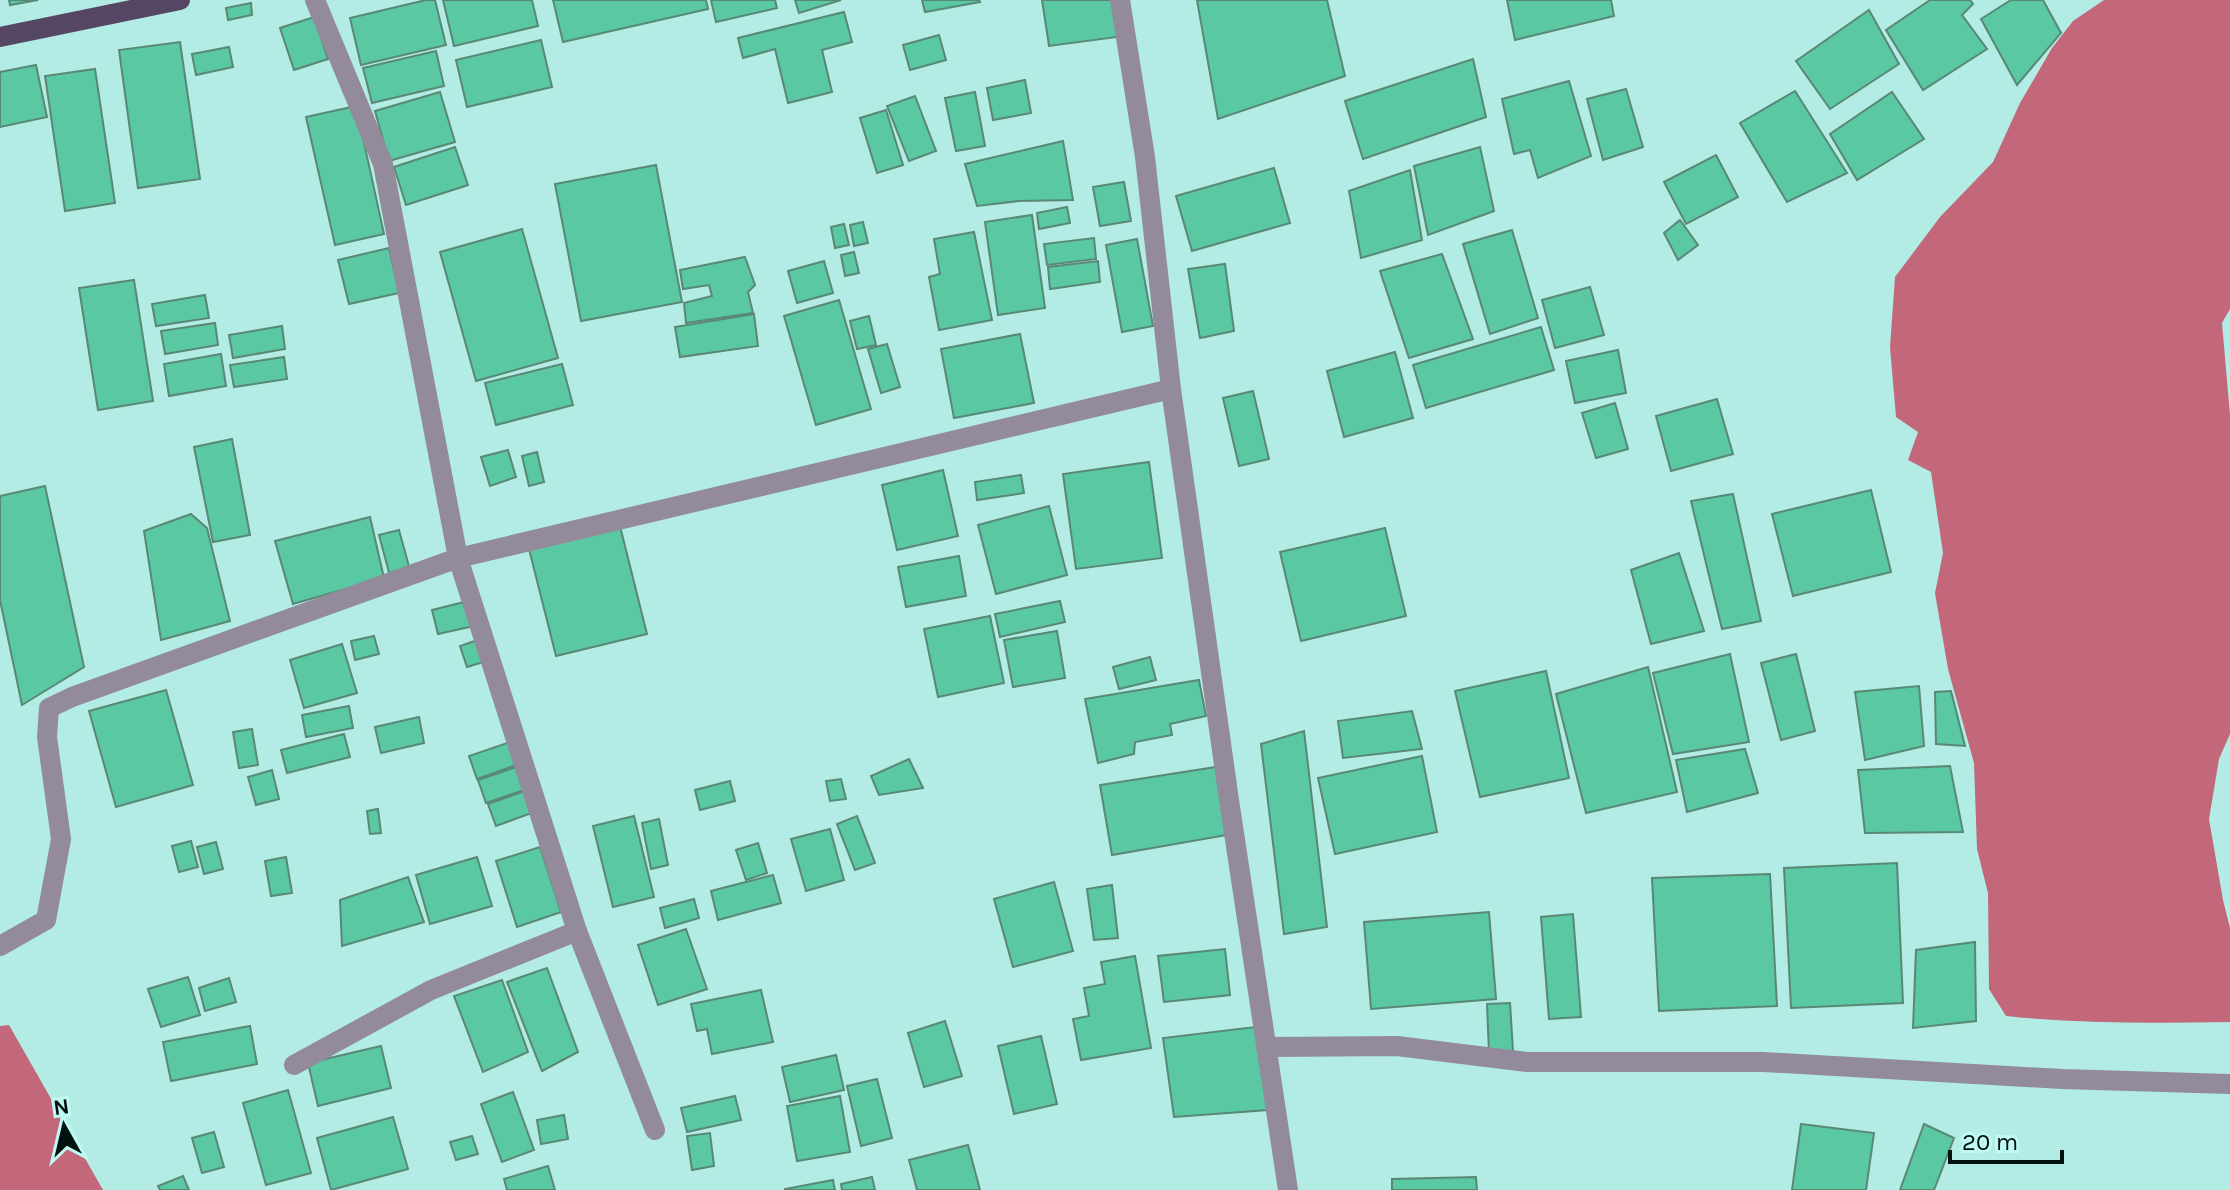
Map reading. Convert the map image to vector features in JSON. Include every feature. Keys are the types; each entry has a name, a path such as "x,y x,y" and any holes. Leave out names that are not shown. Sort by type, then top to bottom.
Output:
{"main road":[{"path":"0,37 180,0"}],"street":[{"path":"315,0 383,164 458,558 577,931 655,1130"},
{"path":"1120,0 1145,157 1171,389 1229,800 1288,1190"},
{"path":"0,946 46,920 61,839 47,737 49,708 72,697 458,558 1171,389"},
{"path":"294,1065 431,990 577,931"},
{"path":"1266,1047 1397,1046 1527,1062 1763,1062 2062,1079 2230,1084"}],"shaded area":[{"path":"2104,0 2230,0 2230,309 2222,323 2230,415 2230,734 2219,759 2209,819 2230,928 2230,1022 2090,1022 2006,1016 1989,989 1988,893 1977,849 1974,763 1948,669 1935,593 1943,553 1931,472 1908,460 1918,432 1896,417 1890,347 1895,277 1940,217 1993,162 2020,103 2052,48 2073,21"},
{"path":"9,1025 103,1190 0,1190 0,1026"}],"building":[{"path":"9,0 38,0 10,5"},
{"path":"435,0 446,45 361,65 350,18"},
{"path":"443,0 532,0 538,26 454,46"},
{"path":"553,0 706,0 708,9 563,42"},
{"path":"711,0 775,0 777,8 716,22"},
{"path":"795,0 841,0 799,13"},
{"path":"922,0 979,0 980,2 925,12"},
{"path":"1042,0 1113,0 1117,37 1049,46"},
{"path":"1197,0 1327,0 1345,76 1218,119"},
{"path":"1507,0 1611,0 1614,16 1515,40"},
{"path":"1930,0 1970,0 1973,4 1962,15 1987,49 1923,90 1886,30"},
{"path":"2011,0 2043,0 2061,33 2017,85 1981,19"},
{"path":"251,3 252,15 228,20 226,8"},
{"path":"1869,10 1899,64 1830,109 1796,61"},
{"path":"844,12 852,42 822,50 832,92 788,103 775,49 743,58 738,38"},
{"path":"314,17 328,59 294,70 280,28"},
{"path":"939,35 946,60 910,70 903,45"},
{"path":"541,40 552,87 467,107 456,60"},
{"path":"180,42 200,179 138,188 119,50"},
{"path":"229,47 233,67 196,75 192,54"},
{"path":"436,51 444,86 372,103 363,68"},
{"path":"1473,59 1486,117 1363,159 1345,101"},
{"path":"36,65 47,117 0,127 0,72"},
{"path":"95,69 115,203 65,211 45,76"},
{"path":"1025,80 1031,113 993,120 987,88"},
{"path":"1569,81 1591,156 1538,178 1530,150 1514,154 1502,99"},
{"path":"1626,89 1643,147 1603,160 1587,99"},
{"path":"1795,91 1847,173 1787,202 1740,123"},
{"path":"440,92 455,142 389,161 375,111"},
{"path":"975,92 985,146 956,151 945,98"},
{"path":"1892,92 1924,139 1857,180 1830,134"},
{"path":"915,96 936,151 909,161 887,106"},
{"path":"356,106 384,234 335,245 306,117"},
{"path":"886,110 903,165 877,173 860,118"},
{"path":"1063,141 1073,200 977,206 965,164"},
{"path":"455,147 468,185 406,205 394,167"},
{"path":"1480,147 1494,211 1428,235 1414,166"},
{"path":"1716,155 1738,197 1686,224 1664,182"},
{"path":"656,165 682,302 581,321 555,184"},
{"path":"1274,168 1290,223 1192,251 1176,196"},
{"path":"1410,170 1422,240 1361,258 1349,191"},
{"path":"1124,182 1131,221 1100,226 1093,187"},
{"path":"1067,207 1070,223 1039,229 1037,213"},
{"path":"1032,215 1045,308 998,315 985,222"},
{"path":"1680,220 1698,245 1678,260 1664,233"},
{"path":"863,222 868,243 854,246 850,225"},
{"path":"844,224 849,245 835,248 831,227"},
{"path":"522,229 558,358 476,381 440,252"},
{"path":"1512,230 1538,318 1490,334 1463,244"},
{"path":"974,232 992,320 939,330 929,277 940,274 934,239"},
{"path":"1094,238 1096,259 1047,265 1044,244"},
{"path":"1137,239 1153,326 1122,332 1106,245"},
{"path":"389,248 399,293 349,304 338,260"},
{"path":"854,252 859,273 845,276 841,255"},
{"path":"1442,254 1473,339 1409,358 1380,271"},
{"path":"745,257 755,285 748,292 753,313 686,323 684,303 712,296 709,285 683,289 680,270"},
{"path":"824,261 833,293 797,303 788,271"},
{"path":"1098,261 1100,282 1050,289 1048,267"},
{"path":"1225,264 1234,331 1200,338 1188,269"},
{"path":"134,280 153,401 98,410 79,288"},
{"path":"1590,287 1604,335 1555,348 1542,300"},
{"path":"205,295 209,318 156,326 152,304"},
{"path":"839,300 871,409 816,425 784,316"},
{"path":"754,314 758,346 680,357 675,327"},
{"path":"869,316 876,345 857,349 850,321"},
{"path":"215,323 218,345 165,354 161,331"},
{"path":"282,326 285,349 233,358 229,335"},
{"path":"1541,327 1554,370 1426,408 1413,365"},
{"path":"1020,334 1034,403 954,418 941,349"},
{"path":"887,344 900,387 881,393 868,349"},
{"path":"1618,350 1626,393 1575,403 1566,361"},
{"path":"1395,352 1413,418 1344,437 1327,371"},
{"path":"221,354 226,386 169,396 164,364"},
{"path":"284,357 287,379 234,387 230,365"},
{"path":"562,364 573,405 496,425 485,383"},
{"path":"1253,391 1269,459 1239,466 1223,398"},
{"path":"1717,399 1733,454 1671,471 1656,416"},
{"path":"1615,403 1628,449 1596,458 1582,413"},
{"path":"232,439 250,535 213,542 194,447"},
{"path":"508,450 516,477 490,486 481,457"},
{"path":"537,452 544,482 529,486 522,456"},
{"path":"1149,462 1162,558 1076,569 1063,474"},
{"path":"943,470 958,536 897,550 882,485"},
{"path":"1021,475 1024,493 977,500 975,482"},
{"path":"45,486 84,667 22,705 0,600 0,496"},
{"path":"1871,490 1891,572 1793,596 1772,514"},
{"path":"1733,494 1761,621 1722,629 1691,501"},
{"path":"1049,506 1067,575 996,594 978,525"},
{"path":"191,514 207,528 230,621 161,640 144,531"},
{"path":"370,517 384,578 293,604 275,541"},
{"path":"620,526 647,634 556,656 529,549"},
{"path":"1385,528 1406,616 1301,641 1280,552"},
{"path":"399,530 410,570 390,576 379,535"},
{"path":"1679,553 1704,631 1651,644 1631,570"},
{"path":"959,556 966,596 906,607 898,567"},
{"path":"468,601 474,626 438,634 432,610"},
{"path":"1060,601 1065,622 1000,637 995,614"},
{"path":"990,616 1004,683 938,697 924,629"},
{"path":"1057,631 1065,678 1013,687 1004,640"},
{"path":"374,636 379,654 355,660 351,641"},
{"path":"480,639 487,661 467,667 460,646"},
{"path":"342,644 357,693 304,708 290,660"},
{"path":"1730,654 1749,742 1673,754 1653,673"},
{"path":"1796,654 1815,731 1781,740 1761,663"},
{"path":"1150,657 1156,680 1119,689 1113,667"},
{"path":"1648,667 1677,792 1586,813 1556,694"},
{"path":"1546,671 1569,778 1480,797 1455,691"},
{"path":"1199,680 1206,716 1170,724 1172,735 1135,742 1134,754 1098,763 1085,699"},
{"path":"1919,686 1924,746 1865,760 1855,692"},
{"path":"166,690 193,785 116,807 89,711"},
{"path":"1951,691 1965,746 1936,744 1935,692"},
{"path":"349,706 353,728 306,737 302,715"},
{"path":"1412,711 1422,749 1343,758 1338,721"},
{"path":"419,717 424,743 381,753 375,727"},
{"path":"252,729 258,765 239,768 233,732"},
{"path":"1304,731 1327,927 1284,934 1261,744"},
{"path":"344,734 350,757 287,773 281,750"},
{"path":"510,742 519,764 477,779 469,756"},
{"path":"1745,749 1758,793 1687,812 1676,760"},
{"path":"1422,756 1437,832 1335,854 1318,778"},
{"path":"909,759 923,788 879,795 871,776"},
{"path":"519,766 527,789 486,803 478,780"},
{"path":"1950,766 1963,832 1865,833 1858,770"},
{"path":"1216,767 1227,835 1112,855 1100,785"},
{"path":"272,770 279,799 256,805 248,777"},
{"path":"841,779 846,799 830,801 826,781"},
{"path":"730,781 735,801 700,810 695,790"},
{"path":"530,789 537,811 496,826 488,804"},
{"path":"378,809 381,833 370,834 367,811"},
{"path":"634,816 654,897 613,907 593,826"},
{"path":"857,816 875,863 855,870 837,824"},
{"path":"659,819 668,865 651,869 642,823"},
{"path":"830,829 844,880 806,891 791,839"},
{"path":"191,841 198,867 179,872 172,846"},
{"path":"216,842 223,869 204,874 197,847"},
{"path":"758,843 767,873 746,880 736,850"},
{"path":"540,847 561,912 517,927 496,861"},
{"path":"286,857 292,893 271,896 265,861"},
{"path":"477,857 492,906 430,924 416,875"},
{"path":"1897,863 1903,1003 1791,1008 1784,868"},
{"path":"1770,874 1777,1006 1659,1011 1652,878"},
{"path":"773,875 781,903 718,920 711,891"},
{"path":"408,877 424,922 342,946 340,900"},
{"path":"1054,882 1073,951 1013,967 994,899"},
{"path":"1112,885 1118,938 1094,940 1087,889"},
{"path":"694,899 699,918 665,928 660,908"},
{"path":"1489,912 1496,999 1371,1009 1364,922"},
{"path":"1573,914 1581,1017 1549,1019 1541,917"},
{"path":"686,929 707,989 658,1005 638,945"},
{"path":"1975,942 1976,1021 1913,1028 1916,950"},
{"path":"1225,949 1230,995 1164,1002 1158,956"},
{"path":"1135,956 1151,1048 1081,1060 1073,1019 1089,1016 1084,988 1105,984 1101,962"},
{"path":"547,968 578,1052 542,1071 507,982"},
{"path":"188,977 200,1015 161,1027 148,989"},
{"path":"229,978 236,1002 205,1011 199,988"},
{"path":"502,980 528,1052 483,1072 454,996"},
{"path":"761,990 773,1042 712,1054 707,1029 697,1031 691,1004"},
{"path":"1510,1003 1513,1051 1489,1053 1487,1004"},
{"path":"945,1021 962,1076 924,1087 908,1033"},
{"path":"250,1026 257,1064 171,1081 163,1042"},
{"path":"1255,1027 1268,1110 1174,1117 1163,1038"},
{"path":"1041,1036 1057,1104 1014,1114 998,1046"},
{"path":"381,1046 391,1088 318,1106 308,1063"},
{"path":"836,1055 844,1090 790,1102 782,1067"},
{"path":"877,1079 892,1138 861,1146 847,1086"},
{"path":"288,1090 311,1173 266,1185 243,1103"},
{"path":"513,1092 534,1150 502,1162 481,1104"},
{"path":"735,1096 741,1120 687,1132 681,1108"},
{"path":"840,1096 850,1152 797,1161 787,1106"},
{"path":"564,1115 568,1139 541,1144 537,1120"},
{"path":"393,1117 408,1169 331,1190 317,1138"},
{"path":"1801,1124 1874,1133 1866,1190 1792,1190"},
{"path":"1924,1124 1954,1138 1934,1190 1900,1190"},
{"path":"214,1132 224,1167 202,1173 192,1138"},
{"path":"710,1133 714,1166 692,1170 687,1136"},
{"path":"472,1136 478,1154 456,1160 450,1142"},
{"path":"968,1145 980,1190 917,1190 909,1160"},
{"path":"548,1166 555,1190 507,1190 504,1179"},
{"path":"183,1176 189,1190 160,1190 158,1186"},
{"path":"872,1177 875,1190 842,1190 841,1184"},
{"path":"1476,1177 1477,1190 1392,1190 1392,1179"},
{"path":"833,1180 835,1190 785,1190 785,1189"}]}
